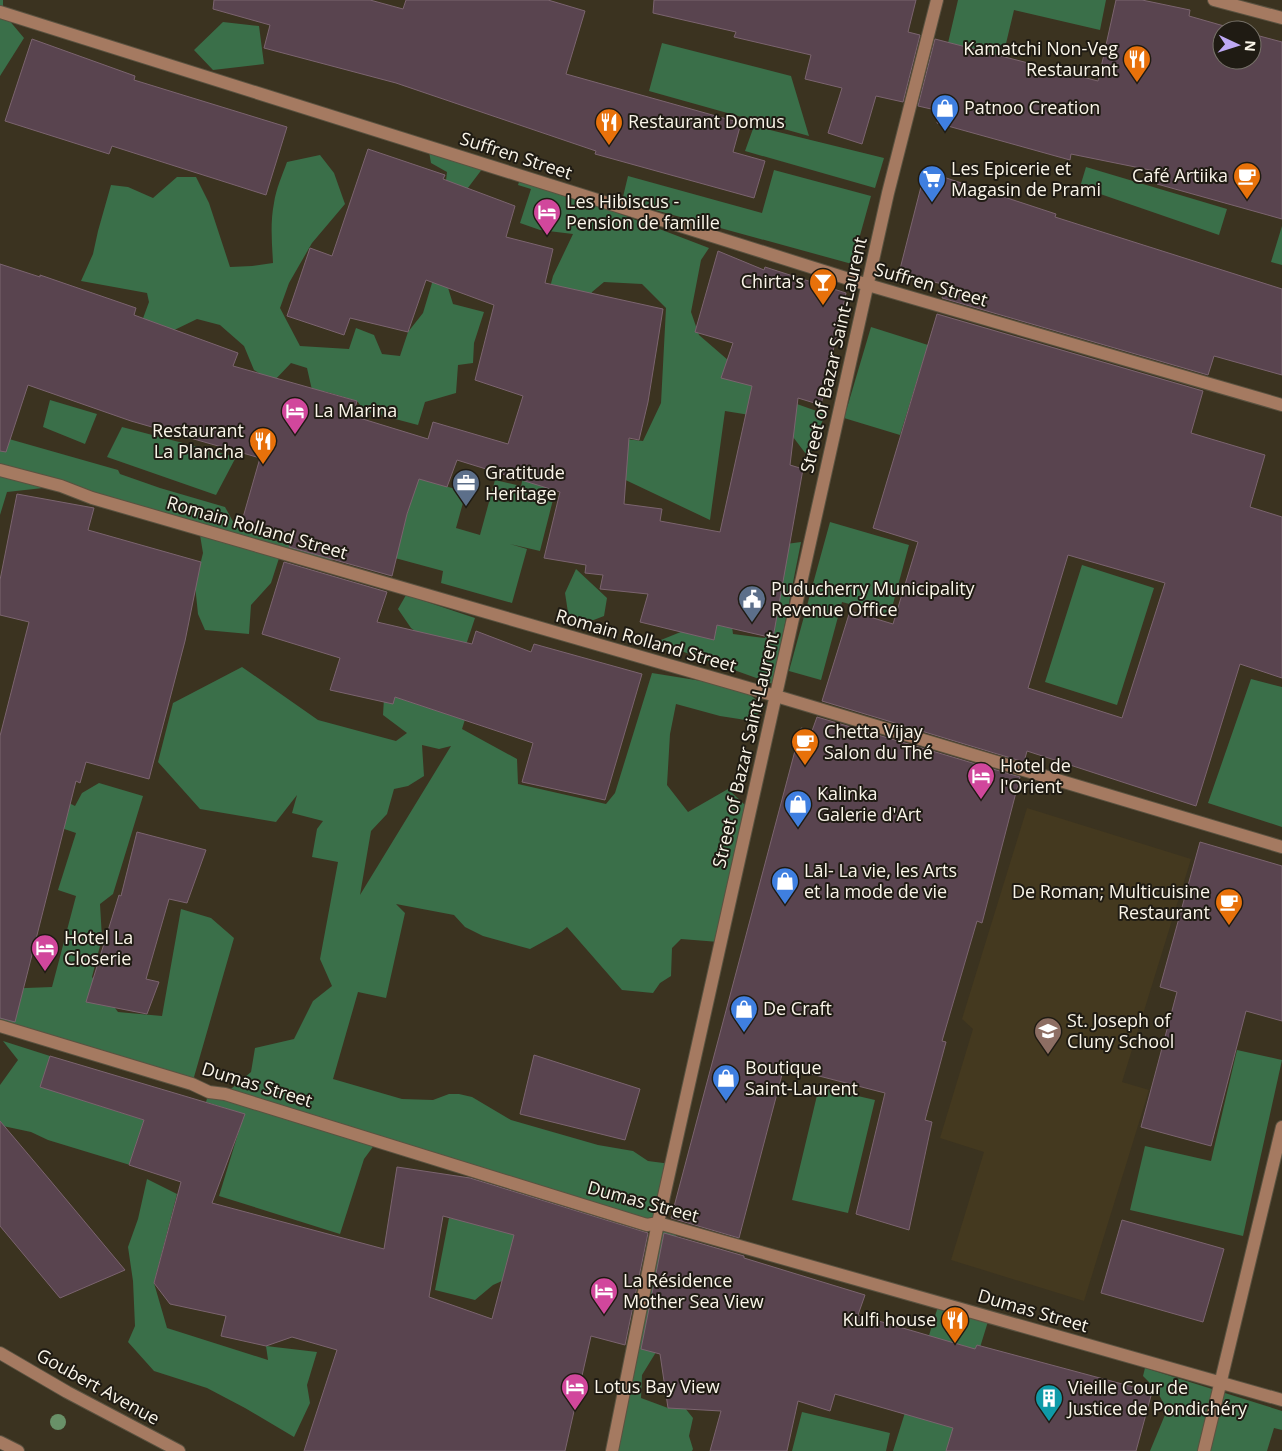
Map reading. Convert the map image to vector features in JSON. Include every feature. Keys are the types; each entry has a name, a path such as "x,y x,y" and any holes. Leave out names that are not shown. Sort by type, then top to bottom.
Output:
{"street":[{"name":"Street of Bazar Saint-Laurent","path":"612,1451 658,1223 888,193 937,0"},
{"path":"1214,0 1282,18"},
{"name":"Suffren Street","path":"0,12 868,285 1282,405"},
{"name":"Romain Rolland Street","path":"0,470 61,486 92,498 776,696 1282,847"},
{"name":"Dumas Street","path":"0,1026 192,1084 209,1092 224,1094 648,1225 658,1223 1282,1400"},
{"path":"1204,1451 1282,1127"},
{"name":"Goubert Avenue","path":"0,1353 67,1392 179,1451"},
{"path":"0,1442 18,1451"}],"shaded area":[{"name":"St. Joseph of Cluny School","path":"1027,808 1191,859 1122,1082 1149,1090 1084,1301 951,1260 984,1152 940,1138 973,1029 962,1019"}],"green space":[{"path":"0,0 3,0 3,13 24,38 0,76"},
{"path":"958,0 1106,0 1100,30 1014,10 1003,56 948,43"},
{"path":"223,22 259,26 264,64 213,70 194,50"},
{"path":"662,43 791,76 809,136 649,91"},
{"path":"754,126 884,158 875,188 745,151"},
{"path":"428,146 486,164 461,197 445,278 453,304 484,312 474,343 473,363 458,365 456,393 425,402 418,425 365,411 357,401 327,392 312,390 307,368 291,363 273,382 254,370 244,346 220,325 197,319 131,351 149,302 147,293 81,281 93,254 111,185 128,187 153,198 177,177 196,177 209,203 230,267 273,263 273,210 276,193 287,162 320,155 334,173 345,204 312,243 289,283 280,308 300,346 349,349 356,328 374,335 382,354 400,356 408,332 423,313 436,266 447,172 431,163"},
{"path":"1086,167 1227,209 1219,235 1080,187"},
{"path":"774,170 871,196 852,264 622,201 628,176 762,213"},
{"path":"521,176 709,248 701,260 691,312 699,335 766,393 825,414 809,458 790,433 756,416 725,411 710,520 596,466 599,436 643,441 661,403 666,308 642,284 604,282 592,292 574,362 533,351 553,276 573,234 540,230 520,223 531,189 518,185"},
{"path":"1282,226 1282,265 1271,262"},
{"path":"871,327 928,345 900,435 844,418"},
{"path":"50,400 97,414 85,444 43,427"},
{"path":"573,421 540,551 510,544 527,549 512,603 441,583 443,571 395,558 417,478 466,492 456,528 480,535 495,480 521,486 535,425"},
{"path":"122,427 236,457 216,495 107,457"},
{"path":"0,431 2,437 118,470 120,474 160,488 225,507 236,527 297,548 334,556 328,566 281,552 271,583 251,605 249,634 205,630 198,614 195,585 203,553 199,529 61,486 7,492 0,515"},
{"path":"830,522 909,545 890,615 842,602 821,680 789,671"},
{"path":"801,542 773,684 656,642 730,612 733,634 765,638 777,580 764,547"},
{"path":"1082,565 1154,588 1117,705 1045,682"},
{"path":"576,569 607,598 604,616 591,621 569,619 565,593"},
{"path":"406,595 475,618 464,651 438,644 411,628 398,609"},
{"path":"242,667 318,720 396,741 407,733 383,715 384,698 397,682 473,694 462,729 517,759 518,784 606,804 615,793 652,673 739,687 765,706 752,721 720,716 676,704 670,734 667,785 688,812 728,789 745,805 719,942 681,939 672,948 671,976 660,983 653,993 622,990 567,927 530,949 483,936 465,927 454,915 396,904 405,913 386,998 358,992 333,1079 402,1099 433,1100 449,1094 472,1097 511,1120 598,1145 633,1151 648,1161 671,1164 658,1223 676,1233 675,1285 669,1331 642,1375 641,1398 668,1408 685,1408 693,1418 689,1436 692,1451 612,1451 657,1223 225,1094 251,1072 255,1048 294,1039 313,1001 332,986 320,959 338,862 312,857 317,829 323,821 292,813 297,795 276,822 200,809 158,762 173,703","holes":["422,745 439,749 451,746 360,895 371,831 387,814 394,789 408,786 424,776"]},
{"path":"1251,679 1282,687 1282,827 1208,803"},
{"path":"99,783 143,796 113,894 100,904 102,938 92,977 118,1012 162,1016 181,909 211,918 234,938 192,1084 0,1019 0,989 52,987 76,896 58,890 76,833 0,807 55,796 75,806 82,793"},
{"path":"3,1041 50,1056 41,1087 144,1120 130,1165 48,1140 31,1132 3,1126 0,1122 0,1085 18,1060"},
{"path":"1237,1050 1282,1060 1243,1236 1130,1210 1145,1146 1211,1161"},
{"path":"819,1087 875,1100 848,1213 792,1200"},
{"path":"209,1092 375,1144 364,1159 340,1234 219,1196 244,1114 206,1102"},
{"path":"147,1179 177,1194 154,1283 167,1328 268,1360 266,1346 317,1352 307,1385 310,1403 294,1437 207,1388 154,1371 128,1342 135,1326 133,1281 128,1247 138,1219"},
{"path":"449,1218 520,1232 502,1281 493,1285 475,1300 435,1290"},
{"path":"940,1300 990,1315 948,1451 893,1451"},
{"path":"1145,1368 1282,1411 1282,1430 1274,1428 1267,1451 1150,1451 1167,1410 1156,1389 1143,1376"},
{"path":"802,1412 890,1433 886,1451 792,1451"}],"building":[{"path":"214,0 370,0 403,9 406,0 548,0 585,11 566,74 741,123 733,152 765,161 754,198 595,154 596,151 396,83 264,48 270,25 213,9"},
{"path":"654,0 916,0 908,32 920,35 903,102 876,96 862,144 828,133 842,88 805,79 811,55 734,37 736,32 653,13"},
{"path":"1116,0 1142,0 1190,10 1189,16 1212,23 1212,70 1262,70 1262,37 1282,42 1282,219 1157,184 1160,172 1071,154 1070,160 937,123 940,111 918,106 935,39 1098,81"},
{"path":"32,39 135,76 134,80 287,127 266,195 112,146 109,154 5,121"},
{"path":"368,149 445,175 443,179 515,206 506,237 553,249 545,283 663,309 648,402 639,440 629,438 624,504 662,509 660,521 720,532 752,386 721,378 733,343 695,332 718,251 764,270 765,267 846,293 821,405 798,398 790,465 803,469 773,638 717,625 714,640 640,622 648,594 600,589 603,575 585,573 586,565 544,558 560,492 457,460 447,487 419,479 407,514 392,576 289,547 293,534 242,521 260,458 131,421 28,385 6,452 0,451 0,264 40,277 40,275 136,308 134,315 238,353 233,366 357,401 353,416 428,439 433,422 508,444 523,396 475,380 494,305 426,280 408,332 350,318 344,335 287,316 310,248 332,256"},
{"path":"925,171 1056,214 1055,217 1282,289 1282,375 1214,356 1208,375 942,298 946,285 899,273"},
{"path":"937,314 1203,391 1191,433 1265,455 1250,507 1282,517 1282,678 1240,664 1196,806 1027,751 1024,762 822,701 850,611 893,624 918,542 873,528","holes":["1068,555 1165,583 1122,718 1028,688"]},
{"path":"17,494 94,508 88,530 201,562 185,641 149,779 86,762 80,783 76,781 15,1022 0,1018 0,736 29,622 0,615 0,580"},
{"path":"284,562 387,592 377,622 472,644 476,631 531,652 534,644 642,674 605,800 522,782 533,743 395,697 393,704 330,690 340,658 262,634"},
{"path":"817,717 1020,777 982,923 977,921 942,1041 946,1042 925,1120 932,1122 909,1230 856,1214 885,1093 784,1067 739,1238 671,1218 801,728 812,731"},
{"path":"137,832 206,850 187,903 169,899 146,979 159,982 147,1014 86,1002 119,895 121,896"},
{"name":"De Roman; Multicuisine Restaurant","path":"1200,842 1282,866 1282,1021 1246,1011 1211,1146 1141,1127 1177,992 1160,987"},
{"path":"534,1055 640,1089 625,1140 520,1114"},
{"path":"50,1056 245,1114 212,1203 384,1249 397,1167 470,1178 648,1233 625,1345 591,1336 565,1451 304,1451 337,1350 292,1337 266,1346 221,1336 226,1316 170,1304 154,1283 181,1182 129,1165 144,1120 40,1087","holes":["443,1216 514,1235 492,1319 429,1297"]},
{"path":"0,1121 125,1270 60,1298 0,1226"},
{"path":"1122,1220 1224,1249 1203,1322 1101,1293"},
{"path":"664,1233 744,1256 744,1258 865,1295 858,1315 975,1349 977,1345 1152,1392 1136,1451 946,1451 953,1428 835,1394 830,1411 798,1401 787,1451 710,1451 721,1411 668,1408 660,1354 641,1349"}],"place":[{"name":"Kamatchi Non-Veg Restaurant","path":"1137,83"},
{"name":"Patnoo Creation","path":"945,132"},
{"name":"Restaurant Domus","path":"609,146"},
{"name":"Café Artiika","path":"1247,200"},
{"name":"Les Epicerie et Magasin de Prami","path":"932,203"},
{"name":"Les Hibiscus - Pension de famille","path":"547,236"},
{"name":"Chirta's","path":"823,306"},
{"name":"La Marina","path":"295,435"},
{"name":"Restaurant La Plancha","path":"263,465"},
{"name":"Gratitude Heritage","path":"466,507"},
{"name":"Puducherry Municipality Revenue Office","path":"752,623"},
{"name":"Chetta Vijay Salon du Thé","path":"805,766"},
{"name":"Hotel de l'Orient","path":"981,800"},
{"name":"Kalinka Galerie d'Art","path":"798,828"},
{"name":"Lāl- La vie, les Arts et la mode de vie","path":"785,905"},
{"name":"De Roman; Multicuisine Restaurant","path":"1229,926"},
{"name":"Hotel La Closerie","path":"45,972"},
{"name":"De Craft","path":"744,1033"},
{"name":"St. Joseph of Cluny School","path":"1048,1055"},
{"name":"Boutique Saint-Laurent","path":"726,1102"},
{"name":"La Résidence Mother Sea View","path":"604,1315"},
{"name":"Kulfi house","path":"955,1344"},
{"name":"Lotus Bay View","path":"575,1411"},
{"name":"Vieille Cour de Justice de Pondichéry","path":"1049,1422"}]}
